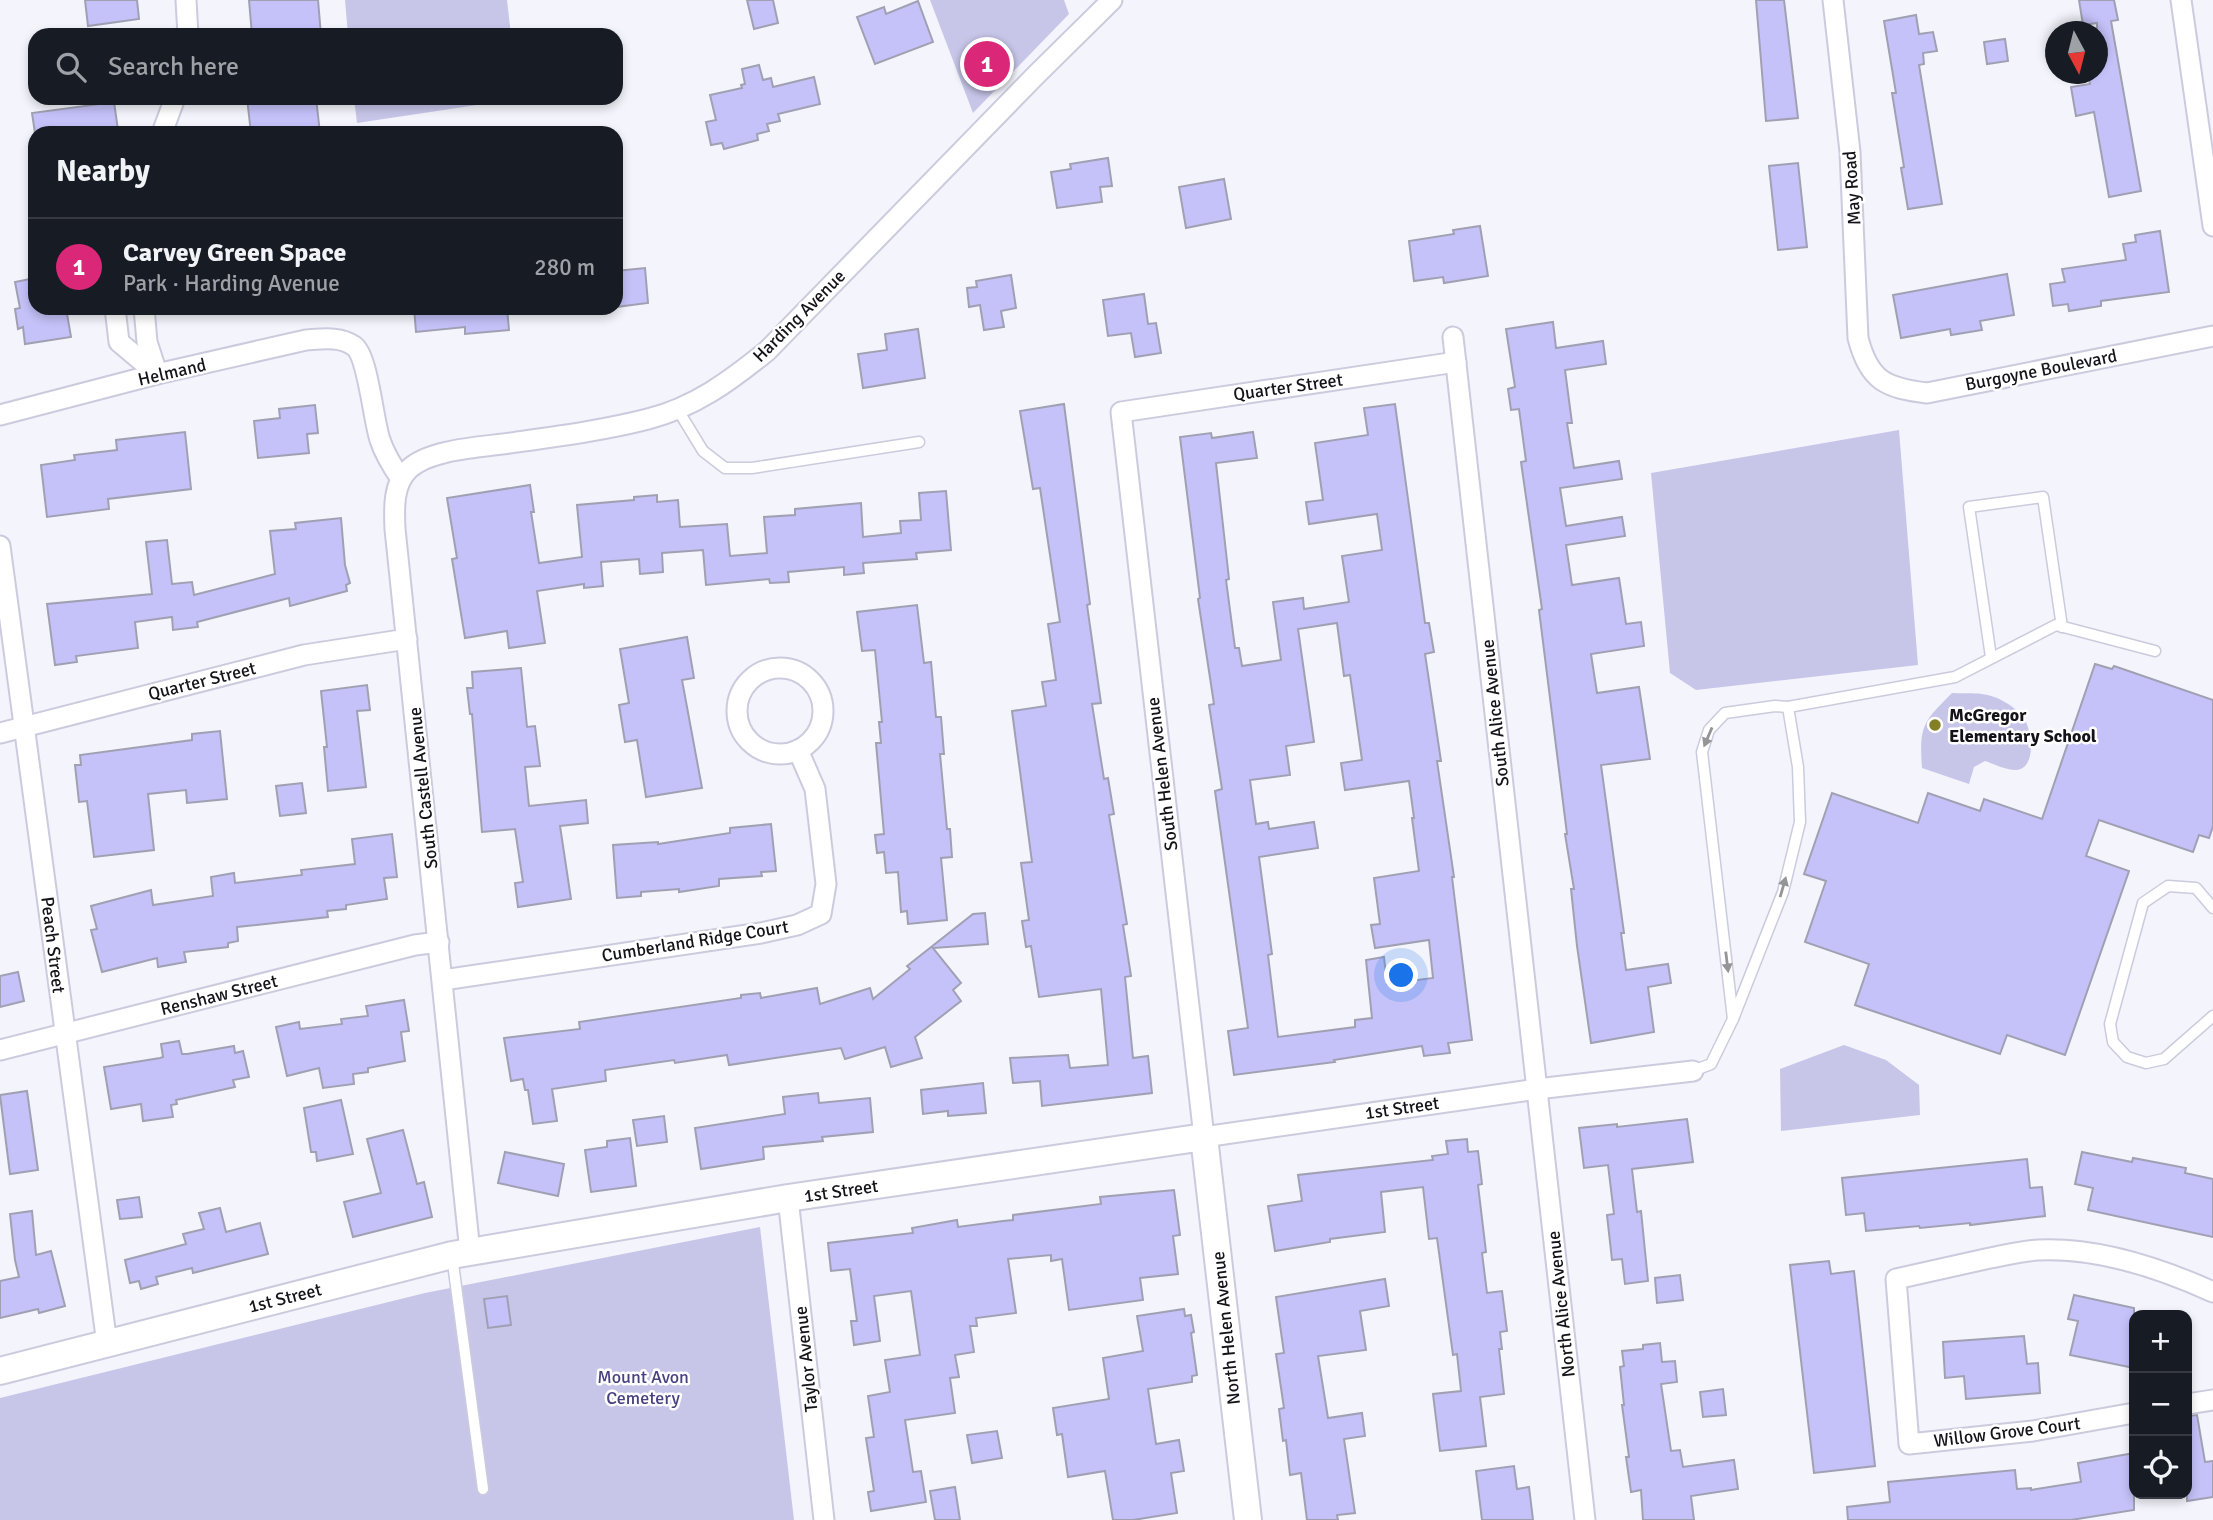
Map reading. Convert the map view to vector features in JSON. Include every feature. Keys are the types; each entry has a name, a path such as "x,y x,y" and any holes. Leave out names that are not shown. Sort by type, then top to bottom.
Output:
{"street":[{"path":"186,0 188,28"},
{"name":"Harding Avenue","path":"401,479 410,468 437,455 647,419 678,410 726,384 767,351 1112,0"},
{"name":"May Road","path":"1833,0 1852,179 1858,338 1873,373"},
{"path":"2181,0 2213,226"},
{"path":"165,126 172,105"},
{"path":"116,315 119,342 158,374"},
{"path":"145,315 147,342 158,374"},
{"name":"Burgoyne Boulevard","path":"1873,373 1897,389 1927,393 2213,336"},
{"name":"South Alice Avenue","path":"1453,337 1537,1089"},
{"name":"Helmand","path":"0,415 158,374 306,340 327,338 345,341 356,348 364,362 380,440 387,459 401,479"},
{"name":"Quarter Street","path":"1121,412 1456,362"},
{"name":"South Helen Avenue","path":"1121,412 1205,1137"},
{"name":"South Castell Avenue","path":"401,479 394,501 395,529 443,980 461,1254"},
{"name":"Peach Street","path":"0,546 107,1344"},
{"name":"Quarter Street","path":"0,733 326,650 407,639"},
{"path":"778,669 799,672 819,691 823,718 810,743 799,750 784,754 770,753 746,738 739,725 737,711 747,684 757,675 778,669"},
{"name":"Cumberland Ridge Court","path":"443,980 761,933 797,925 821,914 827,884 814,789 799,750"},
{"name":"Renshaw Street","path":"0,1050 415,945 439,942"},
{"name":"1st Street","path":"0,1371 461,1254 788,1198 1537,1089 1693,1071"},
{"name":"North Alice Avenue","path":"1537,1089 1585,1520"},
{"name":"North Helen Avenue","path":"1205,1137 1248,1520"},
{"name":"Taylor Avenue","path":"788,1198 824,1520"},
{"name":"Willow Grove Court","path":"2129,1414 2032,1432 1909,1444 1896,1279 2012,1254 2059,1250 2139,1265 2213,1292"},
{"path":"2192,1403 2213,1400"}],"lane":[{"path":"678,410 703,451 724,468 752,468 919,442"},
{"path":"1992,657 1969,507 2043,497 2062,627"},
{"path":"1733,1019 1702,752 1709,730 1725,713 1775,706 1788,707 1955,677 2056,625 2155,650"},
{"path":"1693,1071 1711,1064 1733,1019 1783,891 1800,822 1798,768 1788,707"},
{"path":"2213,908 2196,888 2168,886 2143,903 2110,1024 2113,1042 2127,1057 2146,1063 2164,1059 2213,1016"},
{"path":"461,1254 483,1489"}],"green space":[{"path":"345,0 507,0 510,28 347,28"},
{"path":"930,0 1064,0 1069,14 973,113"},
{"path":"355,105 477,105 357,123"},
{"path":"1899,430 1918,665 1696,690 1670,673 1651,473"},
{"path":"1952,693 1991,696 2020,714 2026,722 2031,742 2030,757 2023,768 2009,769 1985,761 1974,767 1969,784 1922,768 1921,743 1925,726"},
{"path":"1844,1045 1886,1060 1919,1085 1920,1115 1781,1131 1780,1069"},
{"name":"Mount Avon Cemetery","path":"760,1227 794,1520 0,1520 0,1398 425,1293"}],"building":[{"path":"85,0 137,0 139,19 88,26"},
{"path":"249,0 318,0 320,28 251,28"},
{"path":"747,0 773,0 778,23 754,29"},
{"path":"1756,0 1784,0 1798,118 1766,121"},
{"path":"2079,0 2114,0 2118,20 2111,21 2141,191 2109,197 2094,112 2076,116 2071,87 2108,84 2108,21 2082,21"},
{"path":"918,1 933,42 875,64 857,17 884,7 886,14"},
{"path":"1916,15 1919,34 1933,32 1937,51 1923,53 1924,64 1919,65 1942,204 1908,209 1892,93 1896,93 1884,21"},
{"path":"2005,39 2008,61 1987,64 1984,42"},
{"path":"759,65 763,80 771,78 773,87 814,77 820,104 778,114 780,121 767,124 769,131 757,134 758,140 724,149 722,143 711,145 706,122 716,120 710,95 742,88 741,85 745,84 742,69"},
{"path":"92,105 114,105 117,126 34,126 32,113"},
{"path":"248,105 317,105 319,126 250,126"},
{"path":"1108,158 1112,186 1100,187 1102,202 1057,208 1051,172 1071,169 1070,164"},
{"path":"1798,163 1807,247 1778,250 1769,166"},
{"path":"1224,179 1231,219 1186,228 1179,187"},
{"path":"1480,226 1488,276 1444,283 1443,277 1414,281 1409,241 1454,234 1453,230"},
{"path":"2160,231 2169,292 2101,301 2101,306 2069,311 2068,304 2053,306 2050,284 2065,282 2062,269 2126,260 2123,244 2136,242 2135,235"},
{"path":"645,268 648,303 623,306 623,270"},
{"path":"2007,274 2014,315 1980,321 1982,330 1951,335 1950,329 1901,338 1893,295"},
{"path":"1011,275 1016,308 1001,311 1004,327 984,330 980,305 969,307 967,288 977,287 976,281"},
{"path":"28,279 28,315 67,315 71,337 25,344 23,327 18,329 15,309 20,308 15,282"},
{"path":"1144,294 1148,324 1156,323 1161,353 1135,357 1131,333 1108,336 1103,300"},
{"path":"415,315 508,315 509,330 465,334 465,327 416,332"},
{"path":"1553,322 1556,348 1603,341 1606,364 1565,370 1572,423 1567,423 1574,468 1619,461 1622,479 1560,488 1566,526 1622,517 1625,536 1566,545 1572,585 1619,578 1626,624 1641,622 1644,646 1591,654 1597,693 1639,687 1650,759 1601,765 1624,933 1621,933 1626,970 1668,964 1671,983 1648,987 1654,1032 1591,1043 1577,946 1571,889 1574,889 1539,610 1542,609 1521,462 1526,461 1519,409 1511,410 1508,389 1515,387 1506,329"},
{"path":"918,329 925,378 863,388 858,354 887,350 885,334"},
{"path":"1064,404 1101,703 1092,704 1104,779 1108,778 1114,814 1109,815 1127,924 1123,925 1131,976 1125,977 1133,1058 1148,1056 1152,1093 1042,1106 1040,1081 1013,1083 1010,1058 1068,1055 1070,1068 1108,1065 1101,989 1039,997 1031,946 1026,947 1022,921 1029,920 1021,863 1032,862 1012,711 1046,706 1042,682 1056,680 1048,624 1060,622 1040,488 1033,489 1020,411"},
{"path":"1395,404 1425,623 1429,623 1434,652 1425,654 1441,761 1437,761 1454,877 1472,1040 1448,1043 1450,1053 1424,1056 1422,1046 1334,1060 1335,1062 1234,1075 1228,1031 1248,1028 1215,791 1222,789 1209,705 1214,704 1198,599 1180,437 1211,433 1212,438 1253,432 1257,458 1216,463 1229,579 1226,580 1235,648 1239,648 1242,666 1281,660 1273,602 1303,598 1304,609 1349,602 1342,556 1382,550 1377,514 1309,524 1306,502 1323,500 1315,443 1368,435 1364,408","holes":["1337,623 1344,676 1350,675 1362,760 1341,763 1345,790 1409,781 1414,818 1419,871 1374,878 1380,924 1371,925 1375,948 1429,940 1433,978 1387,984 1384,957 1366,960 1372,1018 1355,1020 1355,1027 1278,1037 1268,955 1272,954 1259,857 1318,848 1314,822 1269,829 1268,822 1256,824 1250,780 1290,775 1286,746 1314,742 1298,629"]},
{"path":"315,405 318,433 307,434 309,453 258,458 254,421 280,418 279,409"},
{"path":"185,432 191,489 108,499 109,509 47,517 41,465 75,460 74,455 117,450 116,440"},
{"path":"530,485 534,512 531,512 539,563 582,557 577,505 634,500 634,497 657,495 657,502 678,500 680,527 727,524 730,556 767,553 764,517 795,515 795,509 861,503 863,537 901,533 900,521 921,520 919,493 946,491 951,550 916,553 917,559 863,563 864,573 844,575 844,567 788,572 789,582 770,583 769,579 706,585 703,550 662,553 663,572 640,574 639,559 601,562 603,586 584,588 584,584 537,591 545,643 509,648 507,631 465,638 452,559 457,558 447,498"},
{"path":"341,518 345,565 350,583 346,585 347,591 290,606 289,598 197,622 198,627 173,630 172,617 135,622 138,648 76,656 77,662 55,665 47,604 152,594 146,542 167,540 172,584 192,582 194,595 275,574 270,531 296,529 295,523"},
{"path":"917,605 924,663 931,662 936,717 941,717 944,754 940,754 952,857 941,858 947,920 908,924 907,911 901,912 898,872 886,873 884,852 877,853 875,835 884,834 876,743 881,743 879,722 882,722 875,650 862,651 857,612"},
{"path":"687,637 694,678 682,680 702,788 646,797 637,740 625,742 619,705 629,703 620,649"},
{"path":"2095,664 2112,669 2114,666 2213,700 2213,826 2209,838 2199,835 2193,852 2099,820 2086,856 2129,871 2065,1055 2007,1035 2000,1054 1855,1005 1869,964 1805,942 1826,881 1804,874 1832,793 1918,823 1928,793 1980,811 1984,799 2042,819"},
{"path":"521,668 527,727 535,726 540,766 525,767 529,806 586,800 588,823 560,826 571,899 518,907 515,883 523,882 515,829 482,832 472,714 467,688 473,688 472,672"},
{"path":"367,685 370,710 357,711 366,787 328,791 321,691"},
{"path":"220,731 227,799 187,803 186,790 148,794 154,850 94,857 87,801 79,802 75,765 81,765 80,755 192,740 192,734"},
{"path":"302,783 306,813 280,816 276,786"},
{"path":"771,824 776,871 761,872 762,876 719,879 719,886 679,892 679,889 641,892 641,896 617,898 613,845 658,844 730,833 730,828"},
{"path":"392,834 397,877 384,878 387,899 346,905 346,909 327,911 328,917 237,927 238,941 228,943 228,947 184,952 186,962 158,967 157,958 102,972 91,930 97,929 91,906 151,890 153,905 213,896 211,877 234,873 235,883 302,875 301,870 355,864 352,839"},
{"path":"985,913 988,944 933,948 961,983 953,990 961,1001 915,1037 922,1058 891,1067 885,1047 845,1059 841,1048 729,1065 727,1055 605,1070 606,1081 552,1089 557,1121 533,1124 528,1090 525,1090 523,1079 511,1081 504,1038 580,1029 579,1022 741,998 741,995 760,993 761,998 817,988 820,1004 870,988 873,999 910,969 907,966 973,914"},
{"path":"18,972 24,1001 0,1007 0,976"},
{"path":"404,1000 409,1031 401,1032 405,1061 368,1068 368,1072 353,1074 354,1084 323,1088 319,1068 287,1076 276,1027 299,1022 300,1029 342,1024 341,1019 368,1016 366,1006"},
{"path":"179,1041 182,1054 234,1046 235,1053 243,1051 249,1077 233,1080 235,1087 176,1100 177,1104 171,1105 173,1117 143,1121 141,1104 111,1109 104,1067 163,1057 161,1044"},
{"path":"983,1083 986,1113 948,1116 948,1111 923,1114 921,1090"},
{"path":"27,1091 38,1170 10,1174 0,1095"},
{"path":"818,1093 819,1103 870,1098 873,1132 822,1137 823,1141 763,1147 764,1159 701,1169 695,1128 785,1114 783,1097"},
{"path":"341,1100 353,1154 317,1161 316,1152 311,1152 304,1108"},
{"path":"664,1116 667,1142 637,1146 633,1120"},
{"path":"1687,1119 1693,1162 1632,1169 1637,1212 1641,1211 1648,1281 1625,1284 1622,1259 1612,1260 1607,1215 1614,1214 1608,1165 1584,1168 1579,1128 1617,1124 1617,1127"},
{"path":"403,1130 417,1184 424,1182 432,1217 353,1237 344,1202 381,1193 367,1139"},
{"path":"630,1138 636,1186 591,1192 585,1150 607,1147 607,1141"},
{"path":"1467,1139 1468,1152 1478,1151 1482,1184 1478,1185 1486,1252 1482,1253 1487,1293 1502,1291 1507,1331 1500,1332 1502,1349 1499,1349 1504,1394 1480,1397 1486,1446 1440,1451 1433,1394 1461,1391 1457,1354 1453,1355 1437,1238 1429,1239 1423,1187 1381,1192 1385,1232 1330,1239 1330,1242 1275,1251 1268,1206 1302,1201 1298,1175 1433,1160 1432,1156 1448,1154 1446,1141"},
{"path":"505,1152 564,1164 558,1196 498,1183"},
{"path":"2082,1152 2132,1162 2133,1158 2186,1168 2185,1173 2213,1179 2213,1237 2088,1210 2093,1188 2075,1184"},
{"path":"2027,1159 2030,1188 2042,1187 2045,1216 1970,1225 1866,1231 1864,1213 1846,1215 1842,1178"},
{"path":"1174,1190 1180,1235 1173,1236 1178,1274 1140,1278 1143,1300 1069,1310 1062,1259 1051,1261 1051,1255 1008,1259 1016,1313 976,1318 977,1326 970,1326 974,1352 955,1355 959,1377 950,1378 955,1413 905,1420 913,1472 921,1471 926,1502 871,1511 868,1492 874,1491 866,1438 874,1437 868,1396 890,1392 885,1360 920,1355 911,1291 874,1296 880,1341 854,1345 851,1321 857,1321 850,1269 831,1271 828,1243 913,1233 912,1228 957,1220 958,1227 1013,1220 1013,1215 1101,1204 1100,1197"},
{"path":"139,1197 142,1217 120,1219 117,1200"},
{"path":"220,1208 226,1232 260,1223 268,1254 193,1273 192,1268 156,1277 158,1284 141,1289 139,1281 130,1283 125,1260 186,1244 183,1234 204,1229 199,1213"},
{"path":"32,1211 36,1255 51,1251 65,1306 39,1313 38,1309 0,1318 0,1281 19,1277 10,1214"},
{"path":"1829,1261 1831,1274 1854,1271 1875,1466 1814,1473 1790,1265"},
{"path":"1680,1275 1683,1300 1657,1303 1655,1278"},
{"path":"1385,1279 1389,1306 1360,1311 1366,1350 1318,1356 1328,1418 1362,1413 1365,1436 1344,1439 1355,1513 1337,1515 1338,1520 1307,1520 1301,1473 1290,1475 1286,1440 1283,1441 1279,1409 1284,1408 1276,1354 1284,1353 1276,1297"},
{"path":"2074,1295 2134,1308 2129,1310 2129,1367 2070,1355 2078,1321 2068,1319"},
{"path":"507,1296 511,1325 488,1328 484,1299"},
{"path":"1184,1309 1185,1316 1191,1315 1197,1375 1192,1376 1192,1382 1148,1389 1156,1444 1179,1440 1184,1471 1171,1473 1177,1513 1133,1520 1113,1520 1105,1471 1068,1477 1062,1434 1057,1435 1053,1408 1109,1399 1103,1358 1143,1351 1137,1316"},
{"path":"2024,1336 2027,1364 2038,1363 2040,1393 1966,1399 1964,1376 1945,1378 1943,1342"},
{"path":"1660,1343 1662,1362 1675,1361 1677,1382 1661,1384 1671,1451 1680,1450 1683,1467 1734,1460 1738,1489 1691,1496 1694,1520 1643,1520 1641,1490 1631,1492 1622,1405 1622,1351 1643,1349 1643,1345"},
{"path":"1723,1389 1726,1415 1703,1417 1700,1392"},
{"path":"2197,1415 2205,1462 2213,1461 2213,1497 2187,1501 2192,1499 2192,1416"},
{"path":"997,1431 1002,1458 972,1463 967,1435"},
{"path":"2129,1454 2129,1499 2134,1499 2134,1510 2071,1520 1848,1520 1847,1507 1890,1502 1888,1482 2015,1470 2017,1489 2031,1490 2081,1482 2078,1463"},
{"path":"1514,1466 1517,1489 1529,1487 1533,1520 1482,1520 1476,1471"},
{"path":"955,1487 960,1520 935,1520 930,1491"}],"place":[{"name":"Carvey Green Space","path":"987,64"},
{"name":"McGregor Elementary School","path":"1935,725"}]}
